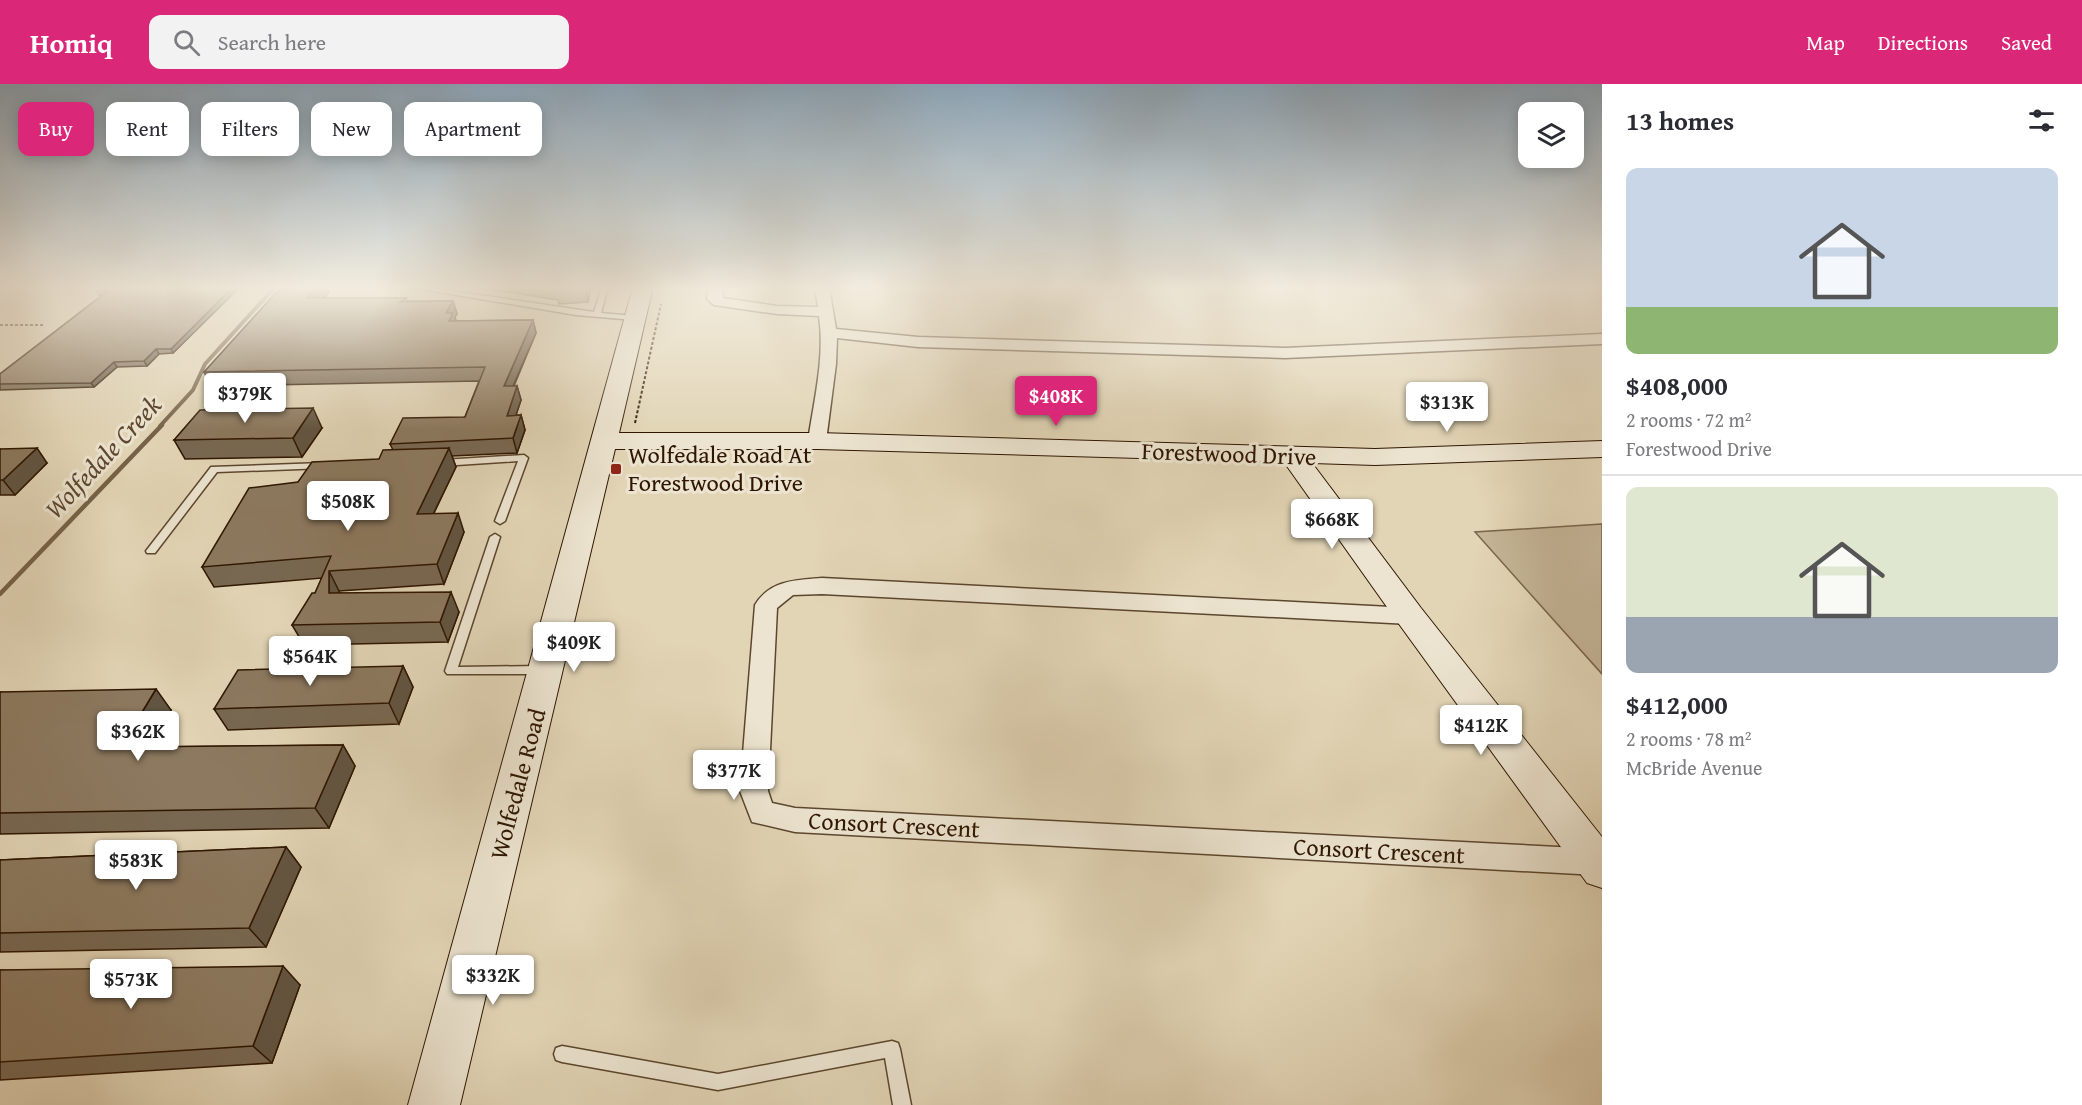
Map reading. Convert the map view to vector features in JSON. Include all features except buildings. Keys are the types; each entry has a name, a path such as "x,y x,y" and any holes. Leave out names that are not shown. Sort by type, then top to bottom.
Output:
{"street":[{"name":"Wolfedale Road","path":"434,1105 547,670 617,441 632,335"},
{"path":"817,441 828,364 829,335"},
{"path":"845,335 918,342 1285,353 1602,339"},
{"name":"Forestwood Drive","path":"617,441 817,441 1375,458 1602,449"},
{"path":"1293,456 1410,616 1600,866"},
{"name":"Consort Crescent","path":"1410,616 822,586 787,588 766,605 754,791 762,813 795,820 1600,866"}],"lane":[{"path":"427,463 524,458 500,521"},
{"path":"151,551 214,469 335,466"},
{"path":"495,537 451,671 547,670"},
{"path":"562,1054 718,1082 892,1049 902,1105"}],"path":[{"path":"617,441 642,335"}],"shaded area":[{"path":"1602,524 1602,674 1475,532"}],"waterway":[{"name":"Wolfedale Creek","path":"160,426 193,390 205,364 232,335"},
{"name":"Wolfedale Creek","path":"0,594 162,425"}],"place":[{"name":"Wolfedale Road At Forestwood Drive","path":"616,469"}]}
